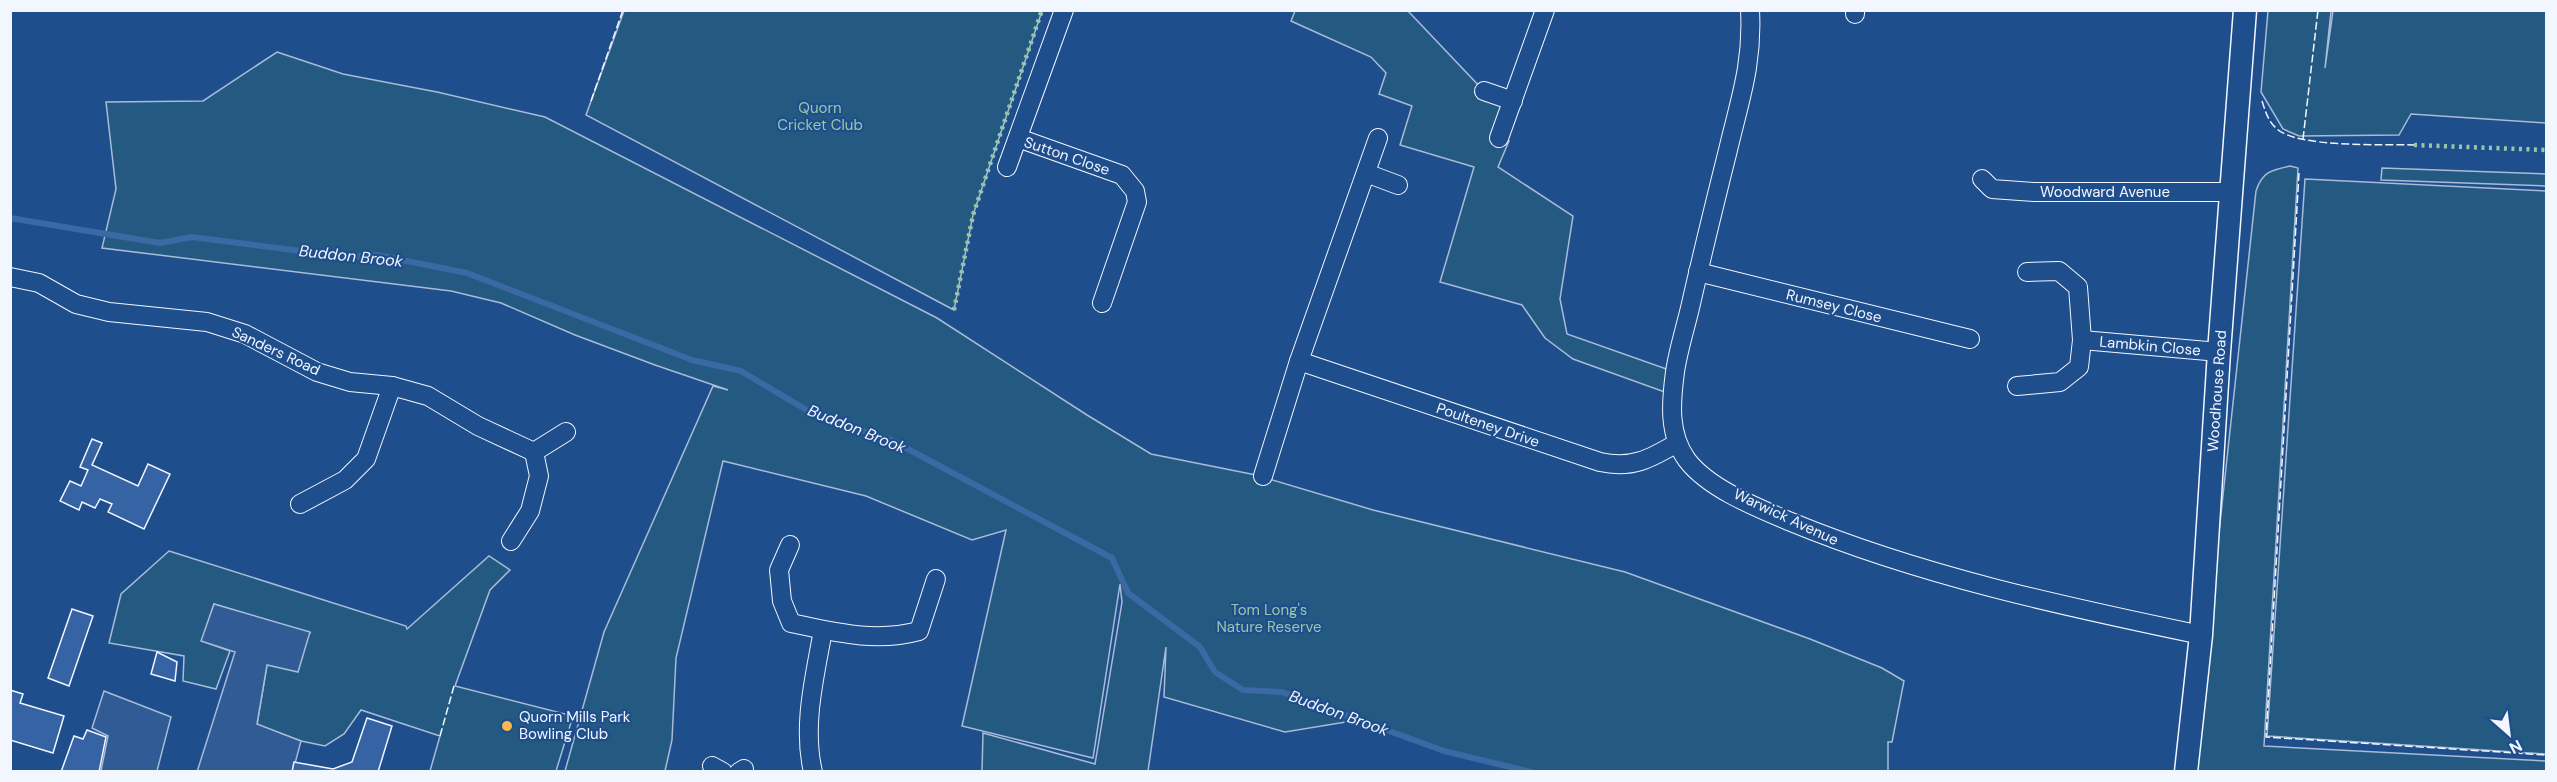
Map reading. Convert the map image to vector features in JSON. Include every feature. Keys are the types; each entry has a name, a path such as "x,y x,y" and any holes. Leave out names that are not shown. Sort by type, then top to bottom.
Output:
{"street":[{"name":"Sutton Close","path":"1007,167 1064,10"},
{"path":"1499,138 1545,10"},
{"name":"Warwick Avenue","path":"1750,10 1751,38 1745,88 1675,372 1671,419 1677,443 1688,461 1705,478 1760,509 1847,545 1963,580 2095,614 2201,635"},
{"name":"Woodhouse Road","path":"2186,771 2201,635 2219,352 2245,10"},
{"path":"1484,91 1513,101"},
{"name":"Sutton Close","path":"1018,138 1122,175 1135,191 1137,202 1102,303"},
{"path":"1263,476 1299,361 1378,138"},
{"path":"1366,173 1398,185"},
{"name":"Woodward Avenue","path":"1982,179 1992,189 2034,192 2232,192"},
{"name":"Lambkin Close","path":"2017,386 2060,382 2079,367 2082,340 2078,287 2059,271 2027,272"},
{"name":"Rumsey Close","path":"1698,272 1970,339"},
{"name":"Sanders Road","path":"10,277 39,283 76,304 109,312 207,322 245,334 316,372 350,382 392,386 428,396 478,426 534,452"},
{"name":"Lambkin Close","path":"2082,340 2219,352"},
{"name":"Poulteney Drive","path":"1299,361 1600,462 1618,466 1635,463 1677,443"},
{"path":"300,504 345,480 366,459 392,386"},
{"path":"511,541 530,511 539,476 534,452 566,432"},
{"path":"790,545 778,570 782,601 791,623 857,637 899,636 919,631 936,579"},
{"path":"813,771 808,737 809,710 823,630"}],"green space":[{"name":"Quorn Cricket Club","path":"624,11 1042,11 973,215 954,310 586,115"},
{"path":"1295,11 1408,11 1484,91 1513,101 1500,138 1509,141 1498,167 1573,216 1560,299 1567,334 1675,372 1673,395 1573,359 1545,338 1522,305 1440,282 1474,167 1400,145 1412,106 1379,94 1386,73 1371,57 1291,21"},
{"path":"2268,11 2331,11 2325,68 2333,11 2546,11 2546,123 2411,114 2399,135 2299,136 2283,129 2261,92"},
{"name":"Tom Long's Nature Reserve","path":"277,52 343,74 437,92 545,117 937,318 1151,454 1256,475 1373,510 1625,572 1810,639 1882,668 1904,681 1892,742 1888,742 1888,771 1534,771 1436,748 1358,720 1285,732 1164,697 1166,647 1148,771 982,771 983,733 1095,764 1122,602 1120,584 1093,758 962,726 1006,530 972,540 866,496 723,461 676,658 672,740 665,771 565,771 604,632 713,386 728,390 575,335 501,303 451,291 102,248 116,189 106,102 203,101"},
{"path":"2290,166 2298,168 2264,746 2546,761 2546,771 2193,772 2256,191 2261,180 2268,173"},
{"path":"2382,168 2546,174 2546,186 2381,180"},
{"path":"2305,179 2546,191 2546,754 2267,736"},
{"path":"169,551 406,626 407,629 489,556 510,570 490,590 455,686 573,716 556,771 430,771 440,736 361,710 344,734 325,746 301,741 257,725 267,665 310,633 214,604 202,641 230,651 216,689 183,681 184,656 109,643 121,594"}],"shaded area":[{"path":"214,604 310,632 298,672 267,665 257,724 301,741 293,771 197,772 235,652 201,641"},
{"path":"104,691 171,717 157,771 101,771 108,736 92,728"}],"building":[{"path":"92,439 102,443 92,465 138,486 148,464 170,474 144,529 108,512 112,504 100,499 95,508 82,502 79,510 60,501 70,481 81,486 88,470 80,467"},
{"path":"72,609 93,616 69,686 48,678"},
{"path":"157,652 177,662 175,681 151,674"},
{"path":"10,690 23,694 20,703 64,716 53,753 10,740"},
{"path":"367,718 392,726 378,772 292,772 294,762 333,769 352,762"},
{"path":"87,730 106,737 99,772 61,772 74,736 83,739"}],"waterway":[{"name":"Buddon Brook","path":"10,218 160,243 192,237 348,257 377,255 467,273 692,360 741,371 815,415 891,440 1112,558 1128,593 1200,647 1215,672 1243,690 1282,692 1444,751 1531,772"}],"hedge":[{"path":"954,310 973,215 1042,10"},
{"path":"2414,145 2546,150"}],"fence":[{"path":"591,101 623,10"},
{"path":"2303,139 2318,10"},
{"path":"2262,101 2271,123 2288,135 2322,142 2414,145"},
{"path":"2299,173 2266,737 2546,755"},
{"path":"440,736 454,686"}],"place":[{"name":"Quorn Mills Park Bowling Club","path":"507,726"}]}
